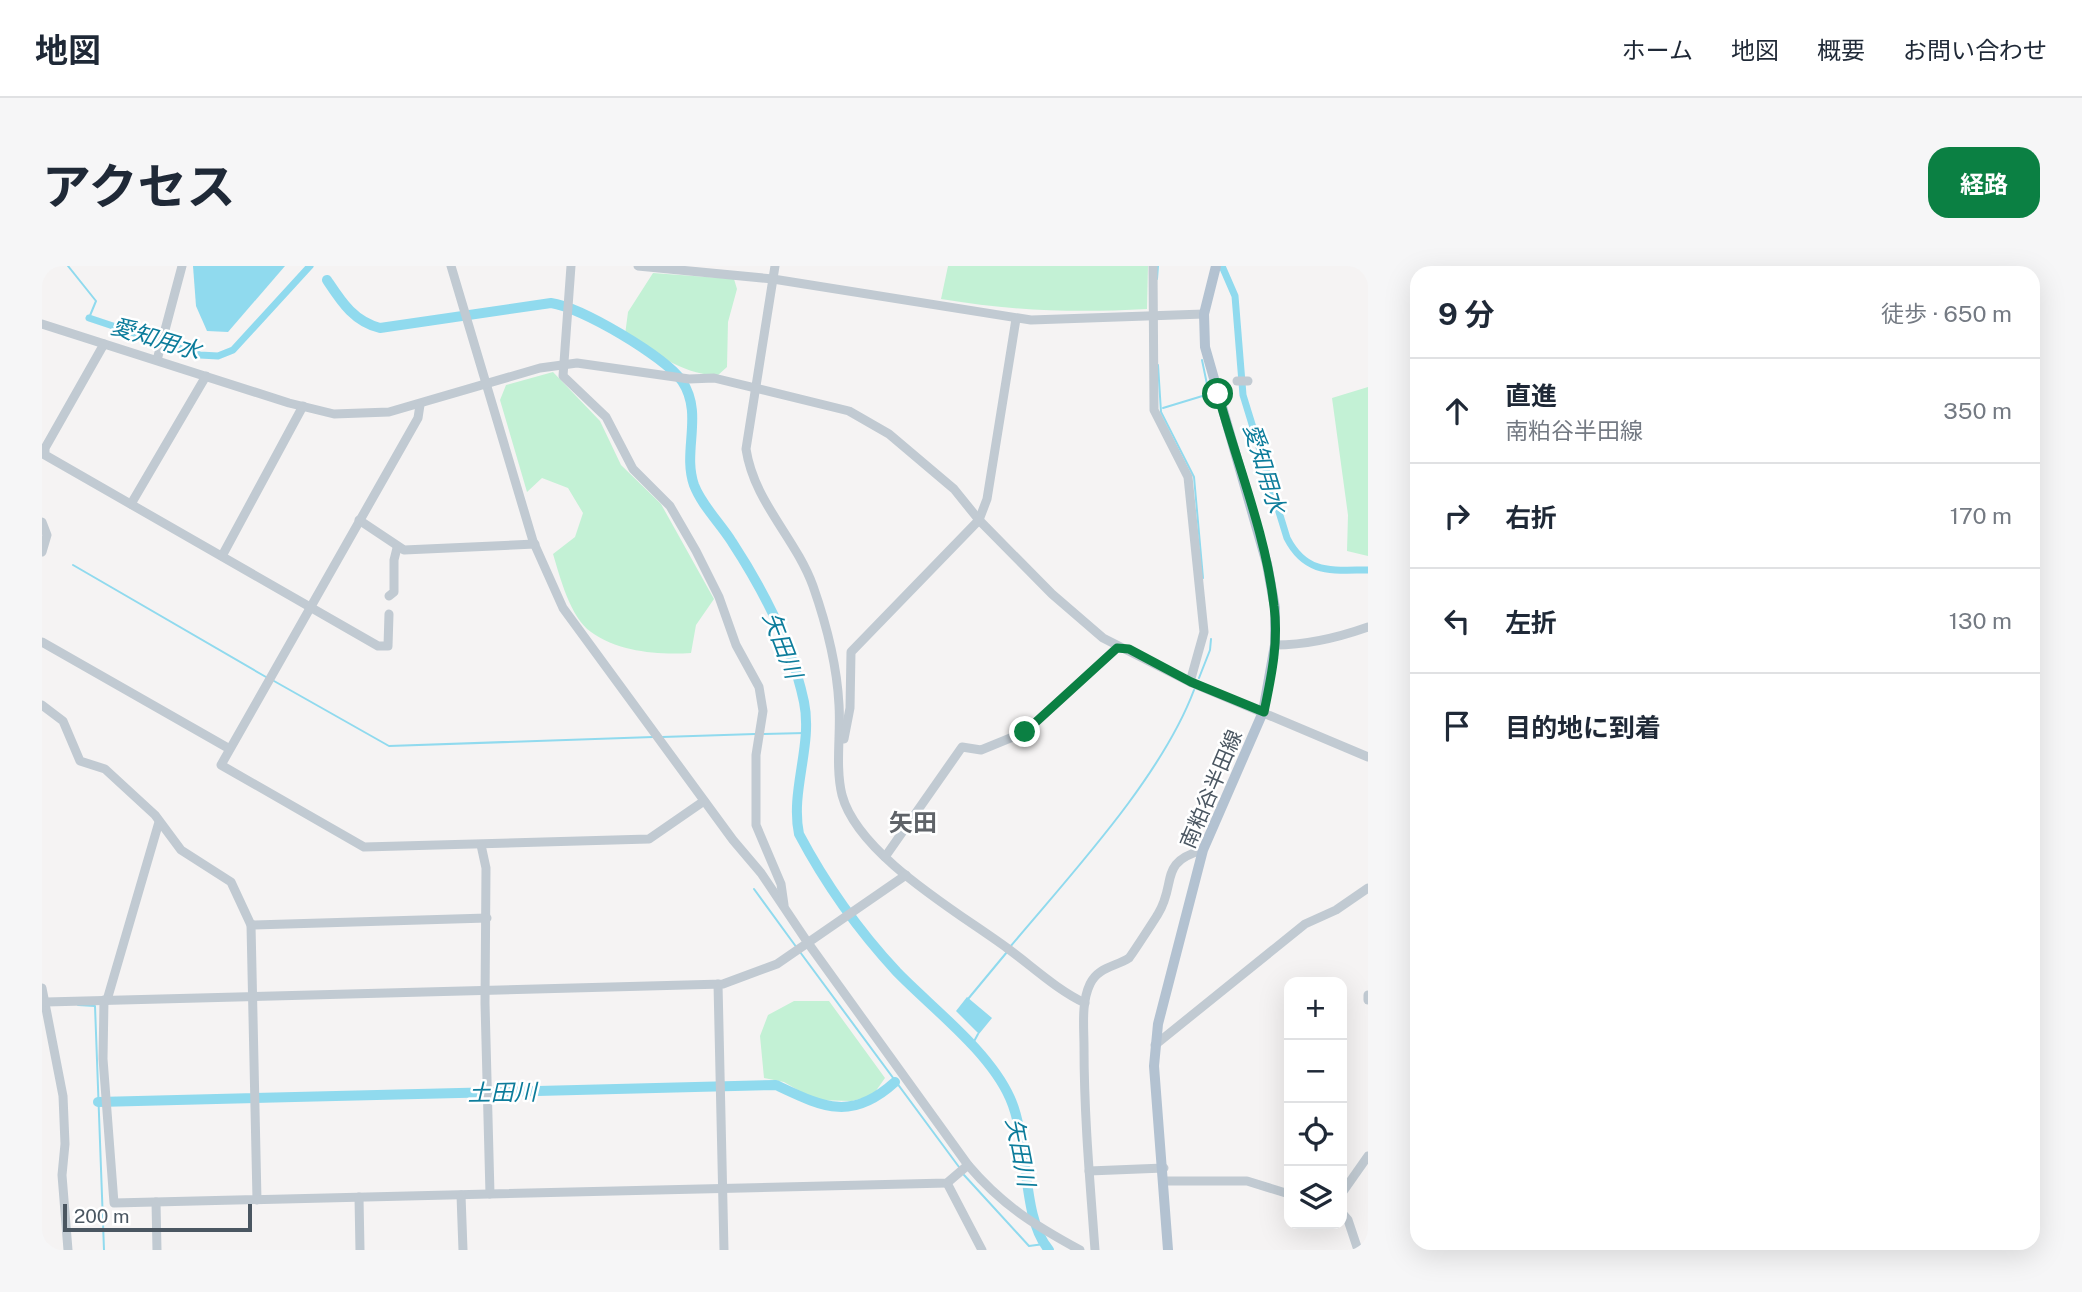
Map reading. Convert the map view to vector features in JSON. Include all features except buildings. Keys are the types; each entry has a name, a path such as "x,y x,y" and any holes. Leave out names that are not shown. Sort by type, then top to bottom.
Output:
{"main road":[{"name":"南粕谷半田線","path":"1168,1250 1155,1045 1203,850 1264,712 1275,645 1275,608 1267,564 1205,347 1204,314 1216,266"}],"street":[{"path":"159,355 183,266"},
{"path":"451,266 535,544 563,608 704,801 761,873 808,943 968,1165 989,1190 1026,1221 1080,1250"},
{"path":"571,266 563,376 606,417 633,469 670,506 719,597 736,645 759,687 763,711 756,755 756,825 781,884 784,907"},
{"path":"638,266 773,279 1016,319 1204,314"},
{"path":"775,266 747,436 749,470 759,492 794,545 813,585 835,667 840,780 848,810 886,857 906,876 1085,1003"},
{"path":"1153,266 1154,410 1189,484 1204,632 1191,682"},
{"path":"839,745 844,743 850,708 851,652 979,520 987,499 1016,319"},
{"path":"42,324 104,344 159,355 206,376 334,414 361,415 419,405 486,383 572,363 626,368 689,379 714,378 849,411 870,421 954,489 979,520 1052,594 1117,648 1129,649 1191,682 1368,757"},
{"path":"104,344 44,453 378,646 388,646 389,614"},
{"path":"131,504 206,376"},
{"path":"1237,382 1248,381"},
{"path":"419,405 418,418 228,748 221,761 223,768 364,847 649,839 704,801"},
{"path":"222,556 303,406"},
{"path":"359,520 397,548 416,551 535,544"},
{"path":"42,522 47,535 42,552"},
{"path":"389,596 394,592 394,560 397,548"},
{"path":"1275,645 1299,645 1337,638 1368,627"},
{"path":"42,642 228,748"},
{"path":"886,857 962,747 981,750 1025,732 1117,648"},
{"path":"42,705 63,721 80,761 105,769 159,822 181,850 231,883 251,925 257,1199"},
{"path":"159,822 105,1000 102,1023 114,1203 947,1184 968,1165"},
{"path":"481,845 486,868 490,1194"},
{"path":"1094,1250 1084,1107 1085,1003 1090,983 1100,971 1134,953 1164,901 1172,867 1188,854 1203,850"},
{"path":"46,1002 718,984 756,974 808,943 906,876"},
{"path":"1155,1045 1305,924 1336,910 1368,888"},
{"path":"251,925 487,918"},
{"path":"718,984 724,1250"},
{"path":"42,988 49,1038 63,1096 65,1144 62,1175 68,1250"},
{"path":"1347,1186 1368,1156"},
{"path":"1089,1171 1164,1168"},
{"path":"1165,1181 1247,1181 1284,1192"},
{"path":"947,1184 982,1250"},
{"path":"461,1195 467,1249"},
{"path":"359,1197 360,1250"},
{"path":"156,1202 157,1250"},
{"path":"1347,1219 1360,1250 1368,1248"}],"green space":[{"path":"948,266 1148,266 1147,309 1044,310 941,299"},
{"path":"653,273 734,279 737,289 728,322 727,367 717,376 679,366 625,335 628,312"},
{"path":"553,372 600,421 621,465 661,504 714,599 696,625 691,653 652,653 614,644 591,632 572,607 553,554 575,537 583,513 568,488 542,478 527,492 500,400 506,385"},
{"path":"1368,387 1368,556 1347,551 1348,515 1332,398"},
{"path":"794,1001 829,1001 885,1078 873,1095 852,1101 815,1100 784,1082 764,1078 760,1036 768,1015"}],"water":[{"path":"193,266 285,266 228,332 207,331 196,306"},
{"path":"967,997 992,1018 979,1034 956,1011"}],"waterway":[{"path":"68,266 96,301 89,318"},
{"name":"愛知用水","path":"89,318 200,355 218,356 233,350 310,266"},
{"path":"1157,279 1158,266"},
{"name":"愛知用水","path":"1222,266 1235,296 1243,395 1287,538 1303,559 1321,568 1368,570"},
{"name":"矢田川","path":"327,280 355,315 380,328 551,303 565,306 641,346 682,381 691,406 690,459 694,485 766,599 799,681 806,718 797,801 799,834 820,871 869,940 897,972 975,1047 1001,1081 1010,1098 1021,1136 1034,1219 1049,1250"},
{"path":"1163,408 1209,394 1202,360"},
{"path":"1158,365 1161,412 1194,477 1203,578"},
{"path":"73,565 266,677"},
{"path":"1199,678 1210,650 1211,639"},
{"path":"274,681 389,746 653,737"},
{"path":"1010,947 1086,857 1137,791 1160,757 1194,690"},
{"path":"764,734 805,733"},
{"path":"662,737 755,734"},
{"path":"754,889 797,948"},
{"path":"800,952 959,1167"},
{"path":"968,999 1007,952"},
{"path":"78,1005 95,1006 104,1250"},
{"path":"971,1047 978,1034"},
{"name":"土田川","path":"98,1102 776,1085 808,1099 837,1107 864,1102 879,1095 895,1082"},
{"path":"964,1175 1029,1246 1044,1244"}],"district":[{"name":"矢田","path":"913,822"}],"route":[{"path":"1025,732 1074,684 1117,648 1129,649 1191,682 1264,712 1272,677 1275,608 1267,564 1218,394"}]}
